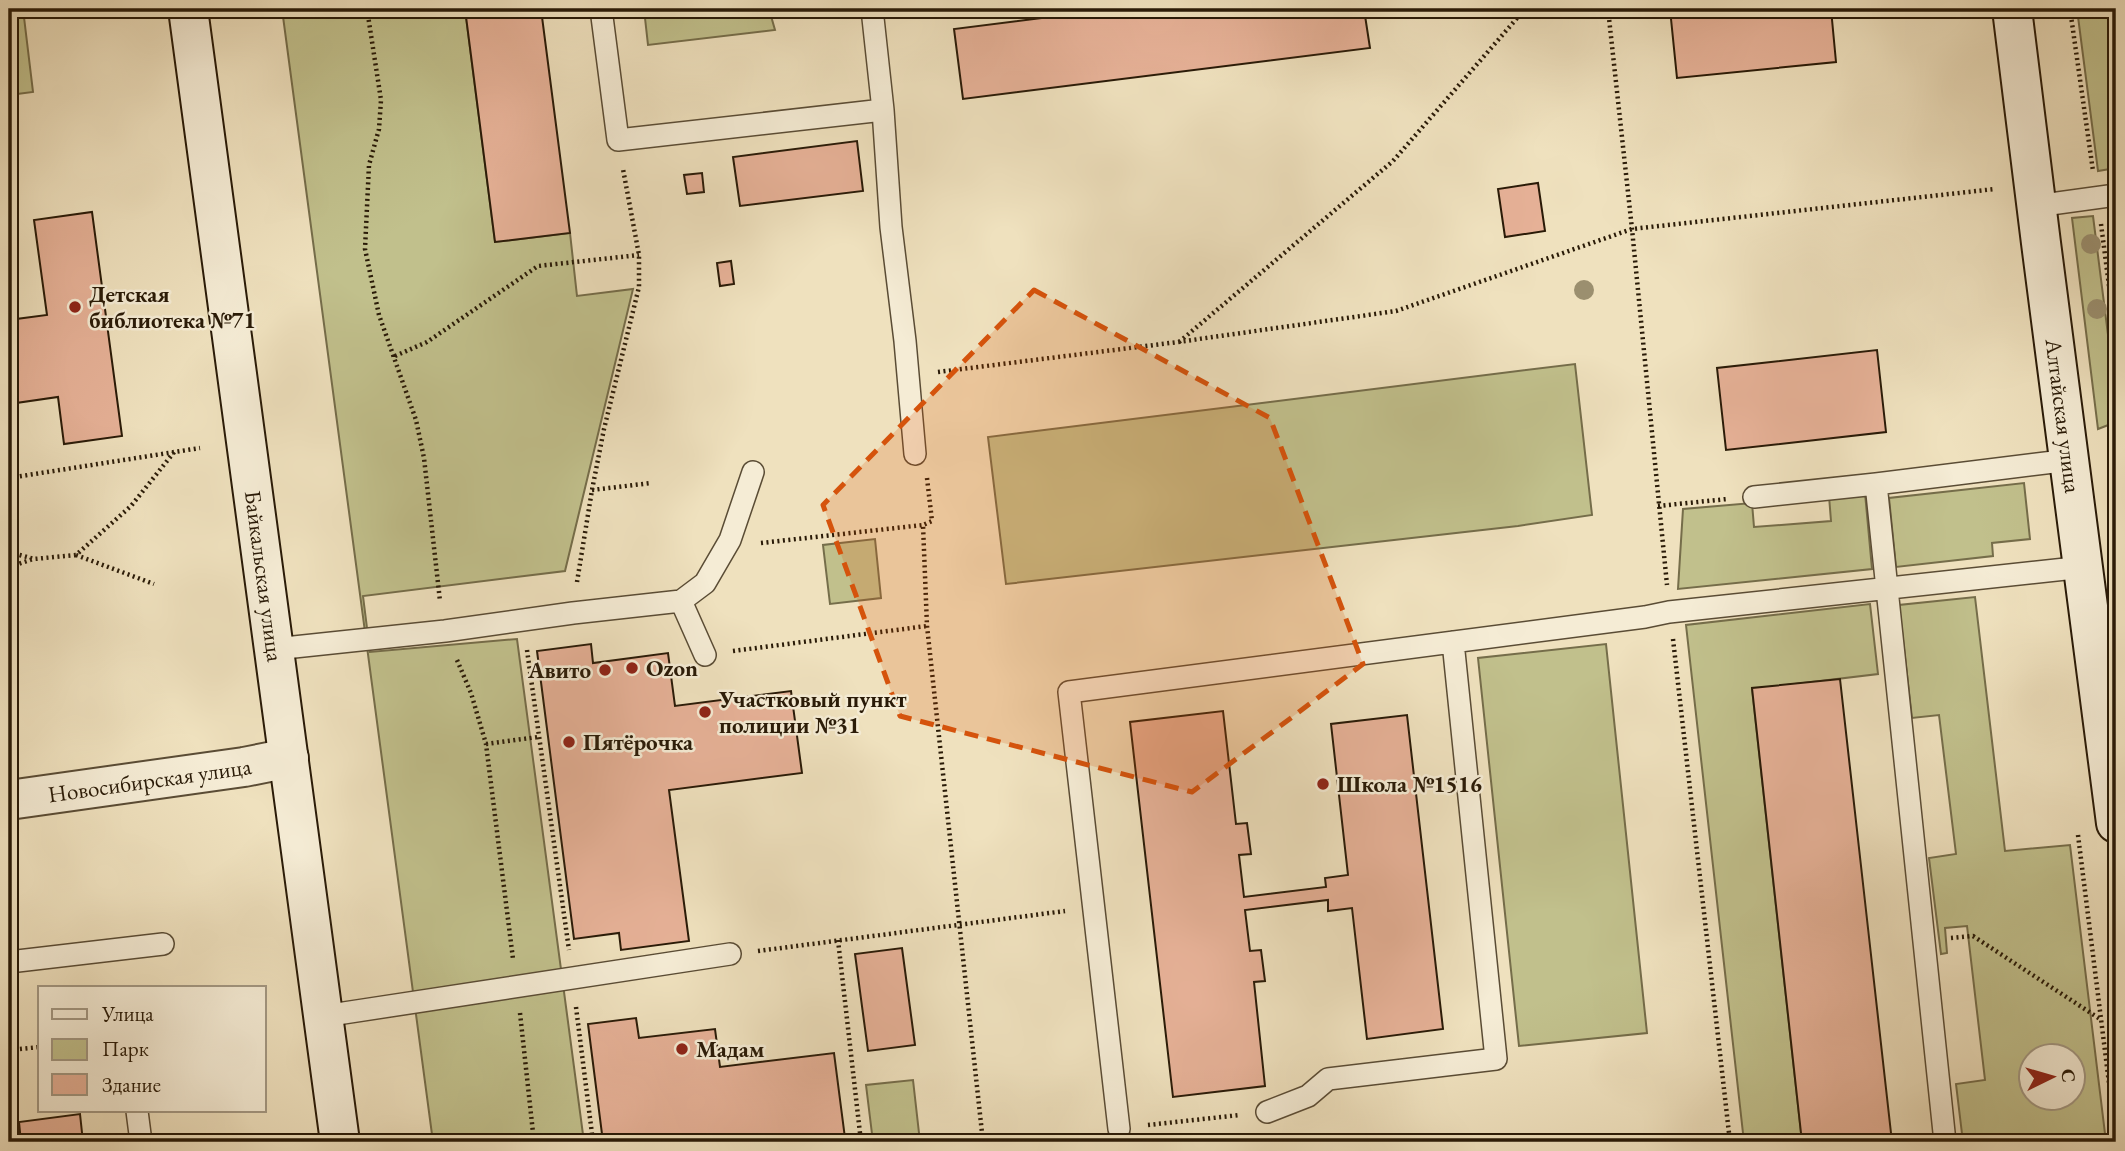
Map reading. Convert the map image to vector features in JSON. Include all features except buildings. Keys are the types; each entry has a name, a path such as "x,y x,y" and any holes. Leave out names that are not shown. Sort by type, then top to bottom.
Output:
{"street":[{"name":"Байкальская улица","path":"188,9 341,1142"},
{"name":"Алтайская улица","path":"2012,9 2116,823"},
{"name":"Новосибирская улица","path":"9,800 244,767 289,758"}],"lane":[{"path":"601,9 618,141 883,110"},
{"path":"872,9 883,110 891,227 921,461"},
{"path":"2036,206 2107,196"},
{"path":"1754,496 2070,460"},
{"path":"275,649 681,601 705,583 730,540 753,472"},
{"path":"1876,484 1945,1142"},
{"path":"1119,1129 1069,692 1670,612 1886,589 2013,583 2084,567"},
{"path":"681,601 705,655"},
{"path":"1267,1112 1308,1096 1328,1080 1496,1059 1453,642"},
{"path":"9,962 163,944"},
{"path":"324,1017 730,954"},
{"path":"137,1112 141,1142"}],"path":[{"path":"367,9 381,100 379,130 369,165 365,249 379,315 416,420 424,458 445,631 471,693 485,744 534,1142"},
{"path":"1178,342 1392,161 1525,9"},
{"path":"1608,9 1658,506 1730,1142"},
{"path":"2070,9 2107,196 2116,340"},
{"path":"572,612 604,429 639,287 639,256 618,141"},
{"path":"931,373 1396,311 1632,229 1995,189"},
{"path":"395,356 427,342 538,266 639,256"},
{"path":"9,478 200,447"},
{"path":"76,555 131,506 175,451"},
{"path":"726,547 923,525 932,521 921,461"},
{"path":"592,490 651,483"},
{"path":"1658,506 1754,496"},
{"path":"923,525 926,626 983,1142"},
{"path":"9,552 34,559"},
{"path":"9,567 34,559 76,555 154,584"},
{"path":"523,621 593,1142"},
{"path":"705,655 926,626"},
{"path":"485,744 538,737"},
{"path":"730,954 1094,907"},
{"path":"1924,940 1973,936 2101,1019"},
{"path":"838,940 861,1142"},
{"path":"9,1050 38,1047"},
{"path":"1119,1129 1267,1112"}],"highlighted area":[{"path":"1034,290 1270,418 1363,664 1192,792 900,716 823,505"}],"green space":[{"path":"9,9 23,9 33,92 9,95"},
{"path":"282,9 465,9 495,242 570,233 577,296 633,289 565,571 363,596 370,652 517,639 584,1142 433,1142"},
{"path":"644,9 769,9 775,30 648,45"},
{"path":"2077,9 2116,9 2116,168 2098,171"},
{"path":"2093,216 2116,398 2116,422 2098,429 2072,218"},
{"path":"1575,364 1592,515 1518,526 1006,584 988,437"},
{"path":"2024,483 2030,539 1992,543 1993,556 1896,567 1889,498"},
{"path":"1865,493 1872,569 1678,589 1683,509 1752,503 1754,527 1831,521 1829,496"},
{"path":"875,539 881,598 830,604 823,545"},
{"path":"1975,597 2005,851 2070,845 2106,1142 1963,1142 1956,1084 1985,1080 1967,926 1945,928 1947,953 1941,954 1929,858 1956,854 1939,715 1912,718 1899,605"},
{"path":"1870,604 1878,674 1752,689 1802,1142 1744,1142 1686,625"},
{"path":"1606,644 1647,1033 1519,1046 1478,658"},
{"path":"913,1080 920,1142 873,1142 866,1085"}],"place":[{"name":"Детская библиотека №71","path":"75,307"},
{"name":"Ozon","path":"632,668"},
{"name":"Авито","path":"605,670"},
{"name":"Участковый пункт полиции №31","path":"705,712"},
{"name":"Пятёрочка","path":"569,742"},
{"name":"Школа №1516","path":"1323,784"},
{"name":"Мадам","path":"682,1049"}]}
